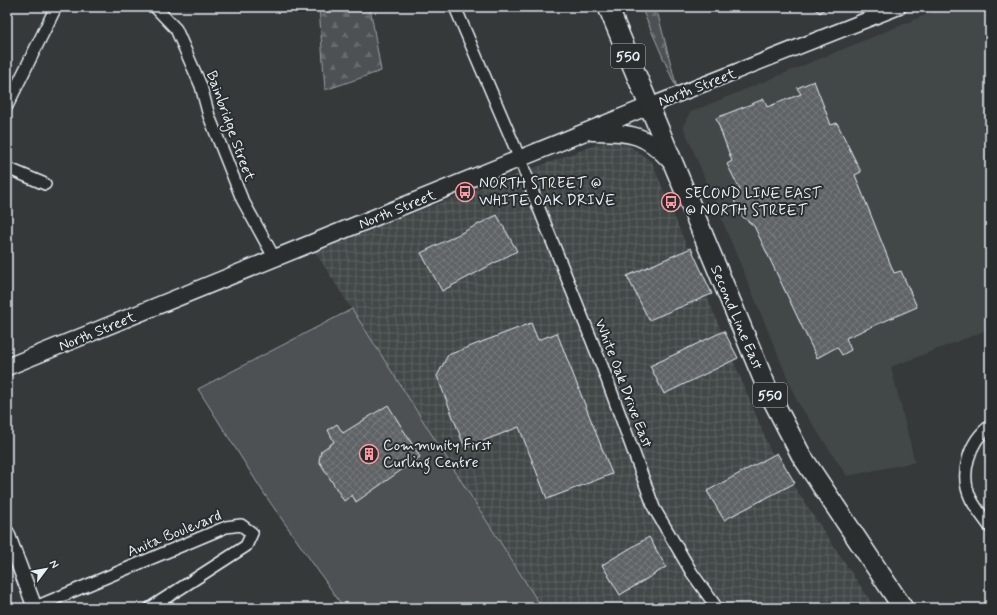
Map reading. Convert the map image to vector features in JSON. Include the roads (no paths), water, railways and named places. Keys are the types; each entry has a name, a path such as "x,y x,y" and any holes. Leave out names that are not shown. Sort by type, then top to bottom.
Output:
{"highway":[{"name":"Second Line East","path":"608,7 772,400 801,455 903,608"}],"main road":[{"name":"North Street","path":"7,367 649,106"},
{"path":"587,132 627,133 638,136 658,148 673,164"}],"street":[{"path":"7,106 56,7"},
{"name":"Bainbridge Street","path":"155,7 176,29 201,86 209,116 242,199 275,259"},
{"name":"White Oak Drive East","path":"455,7 520,159 602,366 654,508 692,574 717,608"},
{"name":"North Street","path":"649,106 899,7"},
{"path":"7,168 45,184"},
{"path":"990,426 976,442 967,460 966,478 970,498 990,527"},
{"name":"Anita Boulevard","path":"34,608 226,527 242,525 252,533 246,546 150,608"},
{"path":"7,533 34,608"}],"place":[{"name":"NORTH STREET @ WHITE OAK DRIVE","path":"465,192"},
{"name":"SECOND LINE EAST @ NORTH STREET","path":"671,202"},
{"name":"Community First Curling Centre","path":"369,454"}]}
